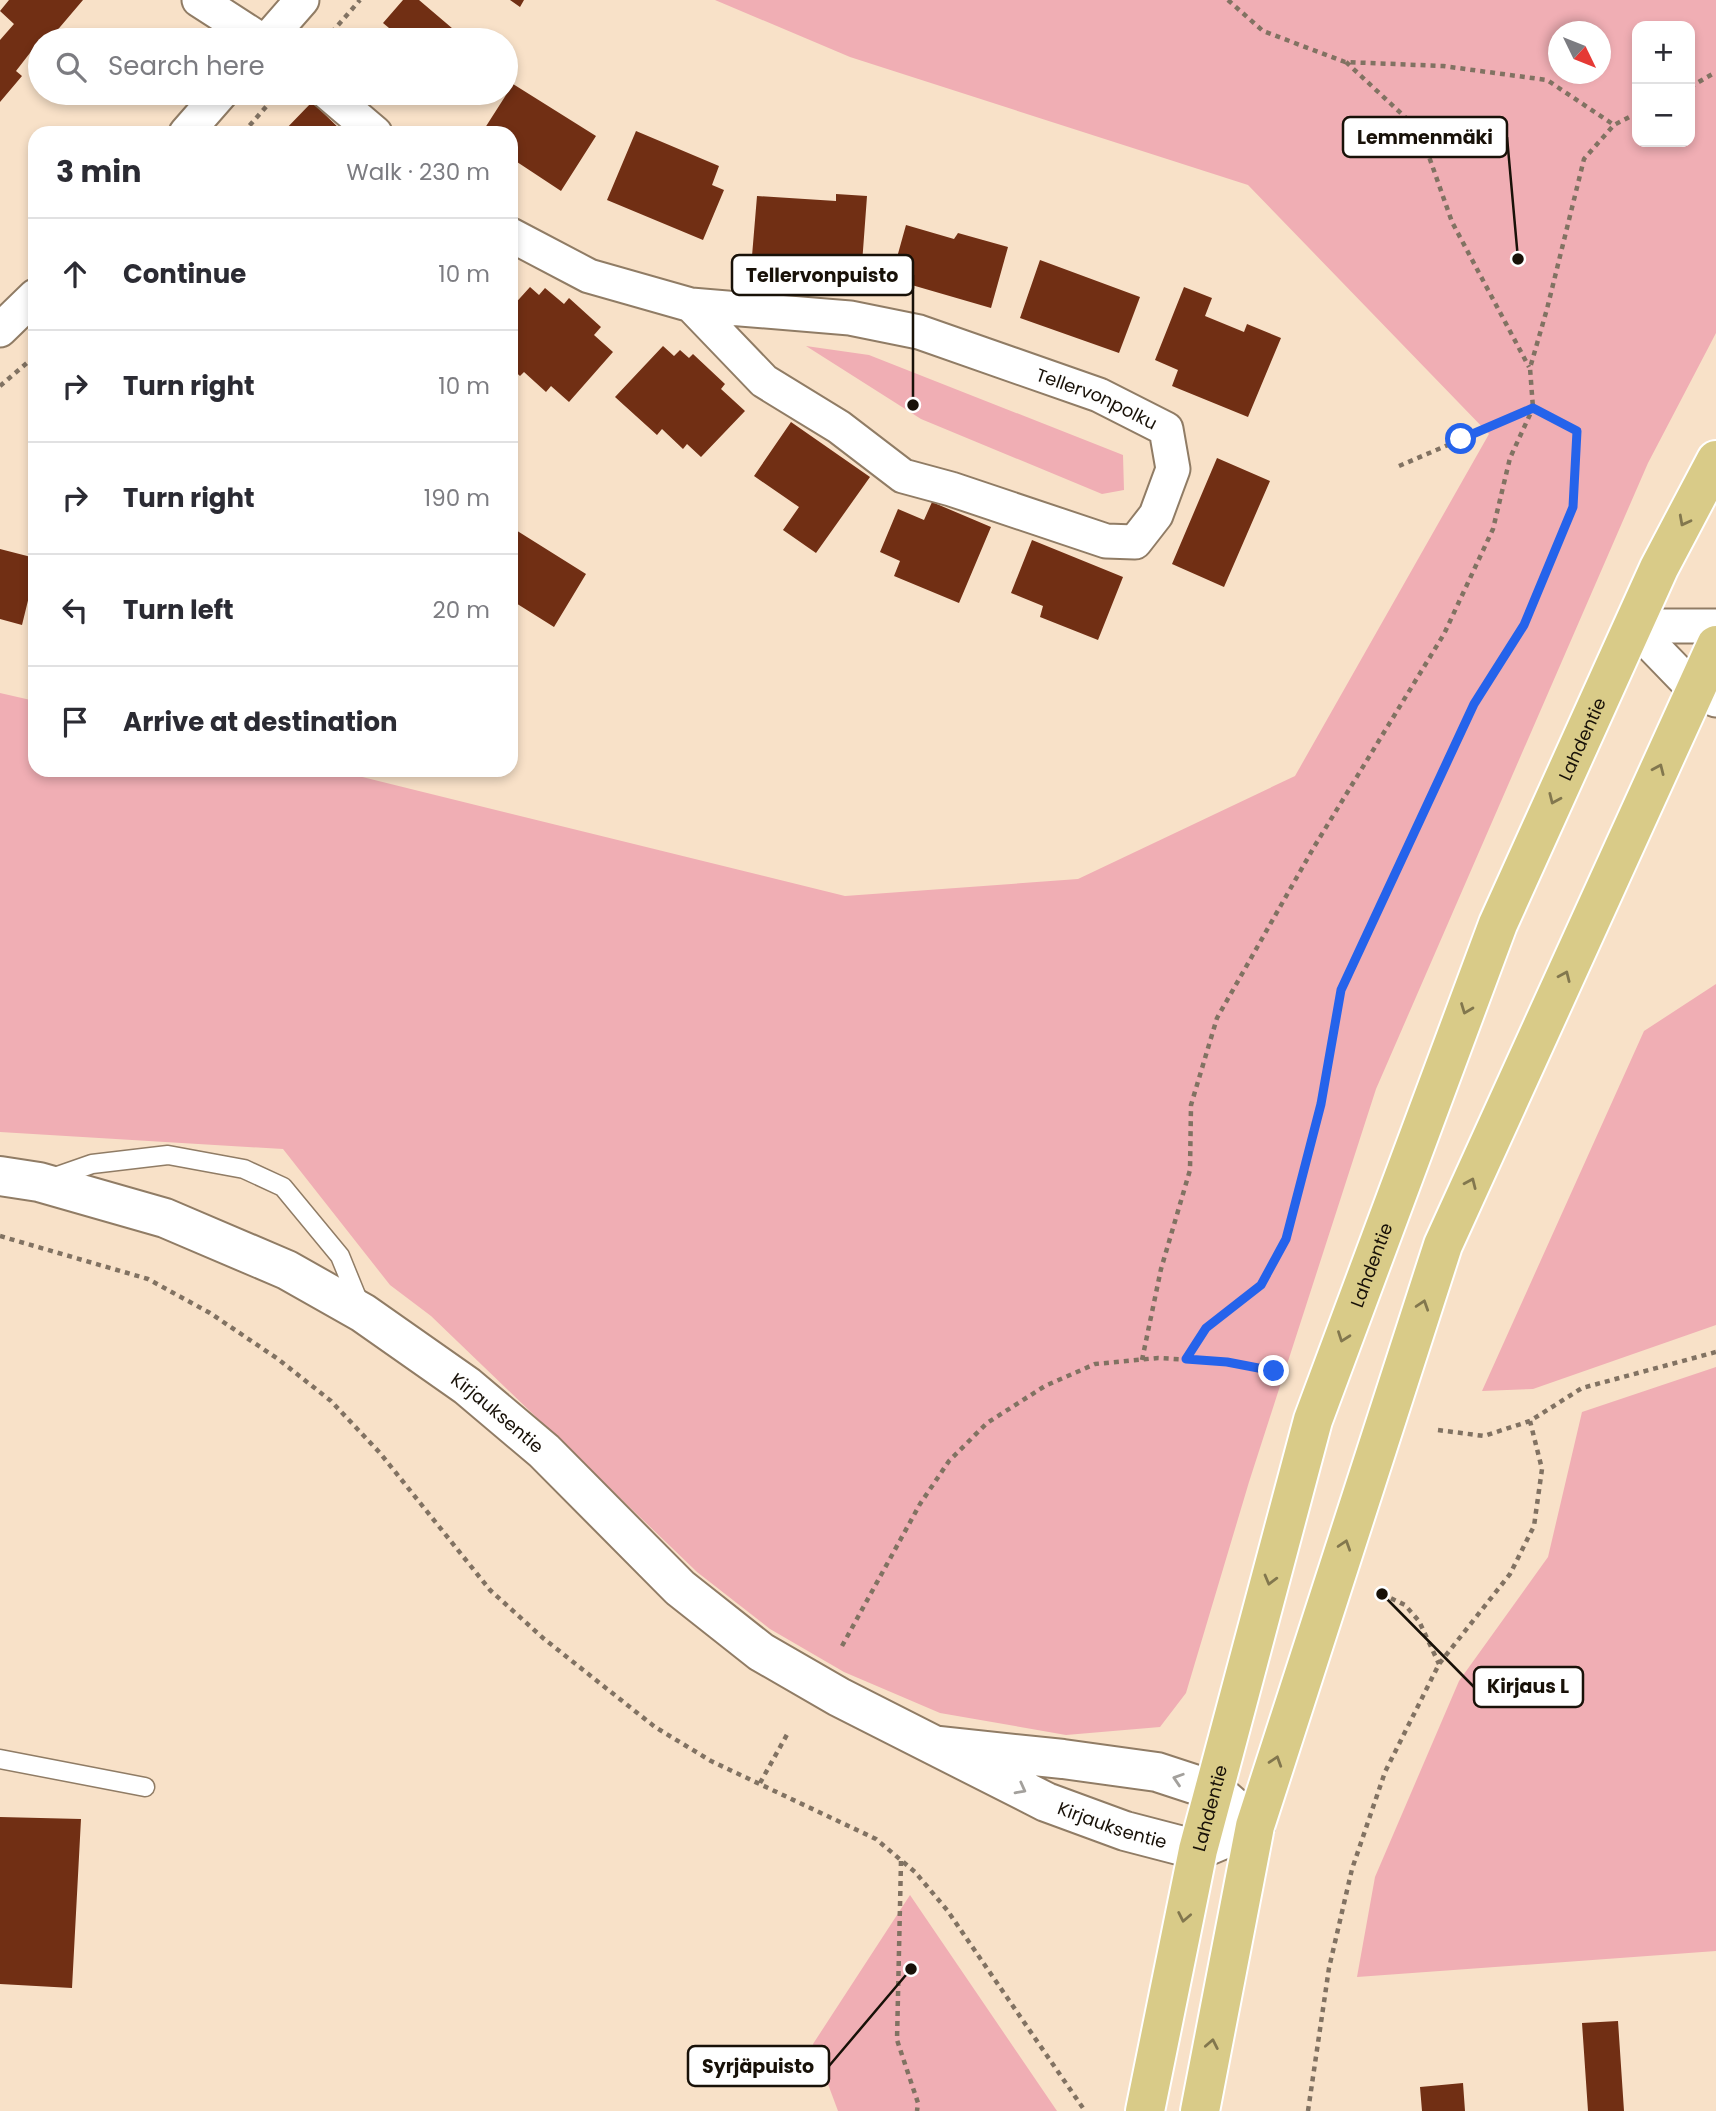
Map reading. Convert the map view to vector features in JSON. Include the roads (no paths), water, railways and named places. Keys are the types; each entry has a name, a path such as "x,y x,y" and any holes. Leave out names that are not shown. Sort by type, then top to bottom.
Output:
{"main road":[{"name":"Lahdentie","path":"1145,2111 1198,1850 1313,1420 1498,924 1659,568 1716,460"},
{"path":"1199,2111 1255,1826 1443,1245 1706,695 1716,645"}],"street":[{"path":"199,0 242,28"},
{"path":"278,28 302,0"},
{"path":"192,126 210,105"},
{"path":"342,105 367,126"},
{"name":"Tellervonpolku","path":"518,239 589,276 691,305 850,318 919,332 1099,395 1166,429 1173,469 1156,515 1135,542 1106,541 951,489 903,476 839,427 764,381 691,305"},
{"path":"0,330 28,303"},
{"path":"1633,626 1716,626"},
{"path":"1633,626 1706,695"},
{"name":"Kirjauksentie","path":"0,1176 39,1182 165,1218 287,1270 363,1313 467,1385 544,1451 680,1588 761,1652 849,1702 1046,1802 1125,1831 1198,1850"},
{"name":"Kirjauksentie","path":"939,1746 1157,1772 1215,1791 1255,1826"},
{"path":"1198,1850 1255,1826"}],"lane":[{"path":"39,1182 92,1164 168,1155 244,1169 283,1186 340,1256 363,1313"},
{"path":"0,1759 145,1787"}],"place":[{"name":"Lemmenmäki","path":"1518,259"},
{"name":"Tellervonpuisto","path":"913,405"},
{"name":"Kirjaus L","path":"1382,1594"},
{"name":"Syrjäpuisto","path":"911,1969"}]}
